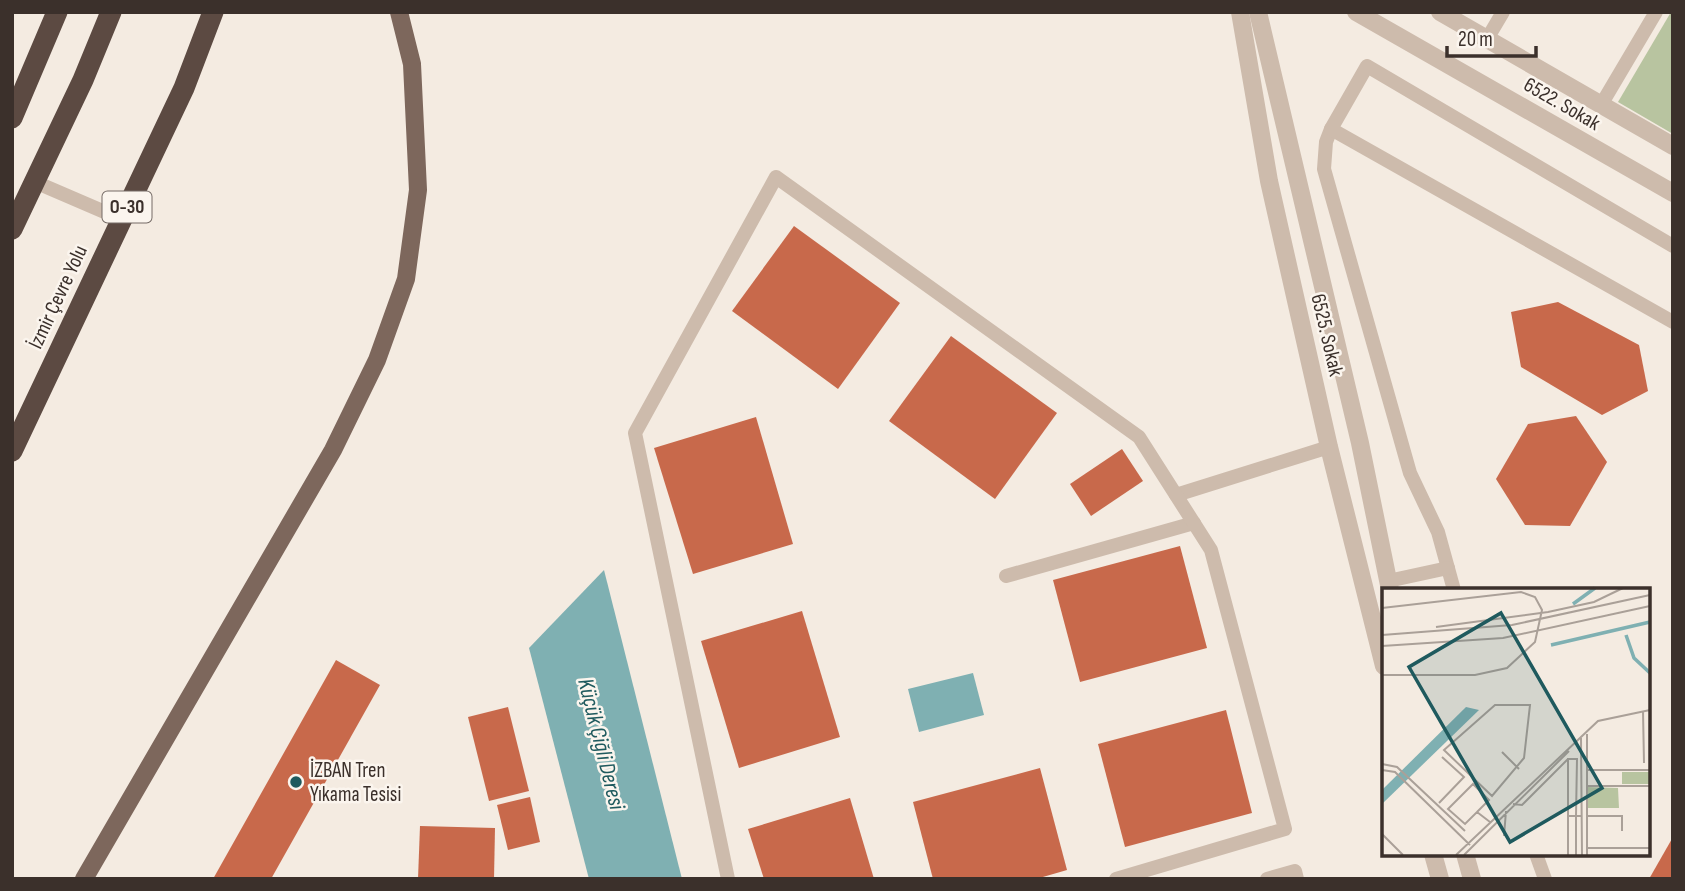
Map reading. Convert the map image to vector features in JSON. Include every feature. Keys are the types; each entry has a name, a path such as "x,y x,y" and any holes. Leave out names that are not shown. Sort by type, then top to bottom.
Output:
{"highway":[{"path":"12,118 57,12"},
{"path":"12,229 83,80 111,12"},
{"name":"İzmir Çevre Yolu","path":"12,451 184,88 213,12"},
{"path":"12,471 72,327"}],"main road":[{"path":"84,879 332,450 381,349 406,279 418,190 412,64 399,12"}],"street":[{"name":"6525. Sokak","path":"1240,12 1269,181 1329,447 1382,658"},
{"name":"6525. Sokak","path":"1258,12 1360,443 1389,585"},
{"name":"6522. Sokak","path":"1356,12 1673,193"},
{"name":"6522. Sokak","path":"1440,12 1673,146"},
{"path":"1434,856 1440,879"},
{"path":"1466,856 1472,879"}],"lane":[{"path":"1487,39 1503,12"},
{"path":"1601,105 1656,12"},
{"path":"1453,588 1438,532 1410,473 1324,169 1326,142 1331,129 1367,66 1673,246"},
{"path":"1331,129 1673,322"},
{"path":"728,879 635,433 776,177 1139,437 1211,550 1285,829 1116,879"},
{"path":"35,182 121,219"},
{"path":"1176,495 1329,447"},
{"path":"1006,576 1194,523"},
{"path":"1389,585 1448,568"},
{"path":"1537,856 1545,879"},
{"path":"1267,879 1295,871 1297,879"}],"green space":[{"path":"1673,12 1673,134 1618,102"}],"water":[{"name":"Küçük Çiğli Deresi","path":"604,570 682,879 589,879 529,648"},
{"path":"973,673 984,715 919,732 908,689"}],"building":[{"path":"794,226 900,303 838,389 732,311"},
{"path":"1558,302 1639,345 1648,391 1602,415 1521,367 1511,312"},
{"path":"951,336 1057,413 995,499 889,421"},
{"path":"1576,416 1607,462 1570,526 1525,525 1496,479 1528,424"},
{"path":"756,417 793,544 693,574 654,448"},
{"path":"1122,449 1143,481 1091,516 1070,484"},
{"path":"1180,546 1207,648 1080,682 1053,580"},
{"path":"802,611 840,737 739,768 701,641"},
{"name":"İZBAN Tren Yıkama Tesisi","path":"336,660 380,685 271,879 213,879"},
{"path":"508,707 529,791 489,801 468,717"},
{"path":"1226,710 1252,813 1125,847 1098,744"},
{"path":"1040,768 1067,870 1036,879 933,879 913,802"},
{"path":"530,797 540,842 508,850 497,805"},
{"path":"850,798 874,879 764,879 748,829"},
{"path":"420,826 495,828 494,879 418,879"},
{"path":"1673,837 1673,879 1649,879"}],"place":[{"name":"İZBAN Tren Yıkama Tesisi","path":"296,782"}]}
